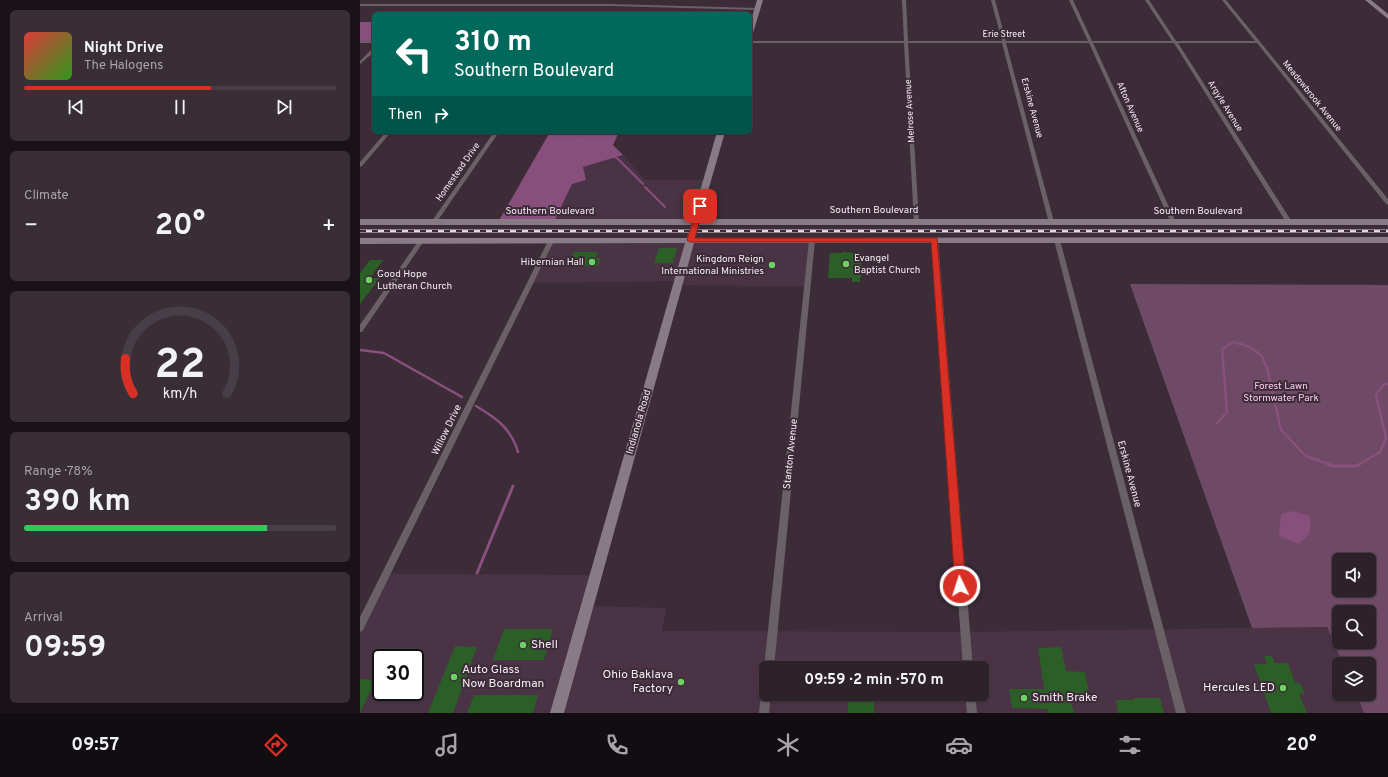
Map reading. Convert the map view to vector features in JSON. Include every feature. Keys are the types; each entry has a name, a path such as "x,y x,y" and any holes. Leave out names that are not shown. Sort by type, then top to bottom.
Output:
{"street":[{"path":"752,26 760,0"},
{"name":"Melrose Avenue","path":"904,0 916,221"},
{"name":"Erskine Avenue","path":"993,0 1052,222"},
{"name":"Afton Avenue","path":"1072,0 1173,222"},
{"name":"Argyle Avenue","path":"1147,0 1289,222"},
{"name":"Meadowbrook Avenue","path":"1224,0 1388,203"},
{"path":"1368,0 1388,17"},
{"path":"360,5 611,5 757,9"},
{"path":"360,42 372,42"},
{"name":"Erie Street","path":"752,42 1258,42"},
{"path":"360,63 372,52"},
{"path":"360,165 387,134"},
{"name":"Homestead Drive","path":"434,222 496,134"},
{"name":"Indianola Road","path":"557,713 720,134"},
{"name":"Southern Boulevard","path":"360,222 1388,222"},
{"name":"Stanton Avenue","path":"770,661 812,240"},
{"path":"935,240 967,661"},
{"name":"Erskine Avenue","path":"1057,240 1181,713"},
{"path":"360,241 1388,240"},
{"path":"360,330 420,241"},
{"name":"Willow Drive","path":"360,627 551,241"},
{"path":"764,713 765,701"},
{"path":"971,701 972,713"}],"shaded area":[{"path":"360,22 372,22 372,42 360,42"},
{"path":"549,134 618,134 613,145 623,155 583,167 586,180 572,184 554,222 498,222"},
{"path":"623,155 645,180 708,180 696,222 554,222 582,167"},
{"path":"812,240 808,287 678,285 678,281 531,283 551,241"},
{"path":"1293,511 1310,516 1310,533 1299,544 1279,536 1281,514"},
{"path":"386,574 596,575 587,606 666,608 662,631 964,632 1327,627 1332,639 1332,649 1337,649 1340,657 1332,657 1332,701 1359,701 1364,713 360,713 360,624"}],"green space":[{"name":"Forest Lawn Stormwater Park","path":"1130,284 1388,285 1388,713 1364,713 1359,701 1376,701 1376,657 1340,657 1337,649 1376,649 1376,605 1332,605 1332,639 1327,627 1252,628"}],"building":[{"path":"659,248 677,248 673,263 654,263"},
{"path":"574,252 598,252 595,258 601,258 598,266 567,267"},
{"name":"Evangel Baptist Church","path":"830,253 862,253 860,282 852,282 852,278 828,278"},
{"name":"Good Hope Lutheran Church","path":"370,260 383,260 370,278 380,278 360,304 360,273"},
{"name":"Shell","path":"504,629 553,629 544,660 493,660"},
{"name":"Auto Glass Now Boardman","path":"455,646 477,647 453,713 428,713"},
{"path":"1061,647 1066,671 1085,672 1090,697 1070,696 1074,713 1048,713 1047,709 1012,708 1009,689 1044,689 1038,648"},
{"name":"Hercules LED","path":"1264,656 1272,656 1275,663 1288,663 1295,683 1300,683 1305,694 1299,694 1307,713 1271,713 1254,664 1267,664"},
{"path":"360,679 372,680 372,688 360,713"},
{"path":"474,695 538,695 533,713 467,713"},
{"path":"1133,698 1160,698 1164,713 1118,713 1116,700 1134,700"},
{"path":"848,701 874,701 874,713 848,713"}],"waterway":[{"path":"574,134 577,140 603,150 618,159 643,184"},
{"path":"645,187 665,207"},
{"path":"1217,423 1227,412 1222,349 1234,342 1250,347 1262,356 1267,368 1281,430 1306,456 1331,465"},
{"path":"360,350 384,353 462,397"},
{"path":"1358,465 1380,452 1386,438 1376,395 1384,384 1388,384"},
{"path":"476,406 502,424 511,436 518,452"},
{"path":"1328,464 1333,466 1357,466 1360,464"},
{"path":"477,573 513,486"}],"railway":[{"path":"360,231 1388,231"}],"place":[{"name":"Hibernian Hall","path":"592,262"},
{"name":"Evangel Baptist Church","path":"846,264"},
{"name":"Kingdom Reign International Ministries","path":"772,265"},
{"name":"Good Hope Lutheran Church","path":"369,280"},
{"name":"Shell","path":"523,645"},
{"name":"Auto Glass Now Boardman","path":"454,677"},
{"name":"Ohio Baklava Factory","path":"681,682"},
{"name":"Hercules LED","path":"1283,688"},
{"name":"Smith Brake","path":"1024,698"}],"route":[{"path":"700,206 690,240 935,240 960,586"}]}
